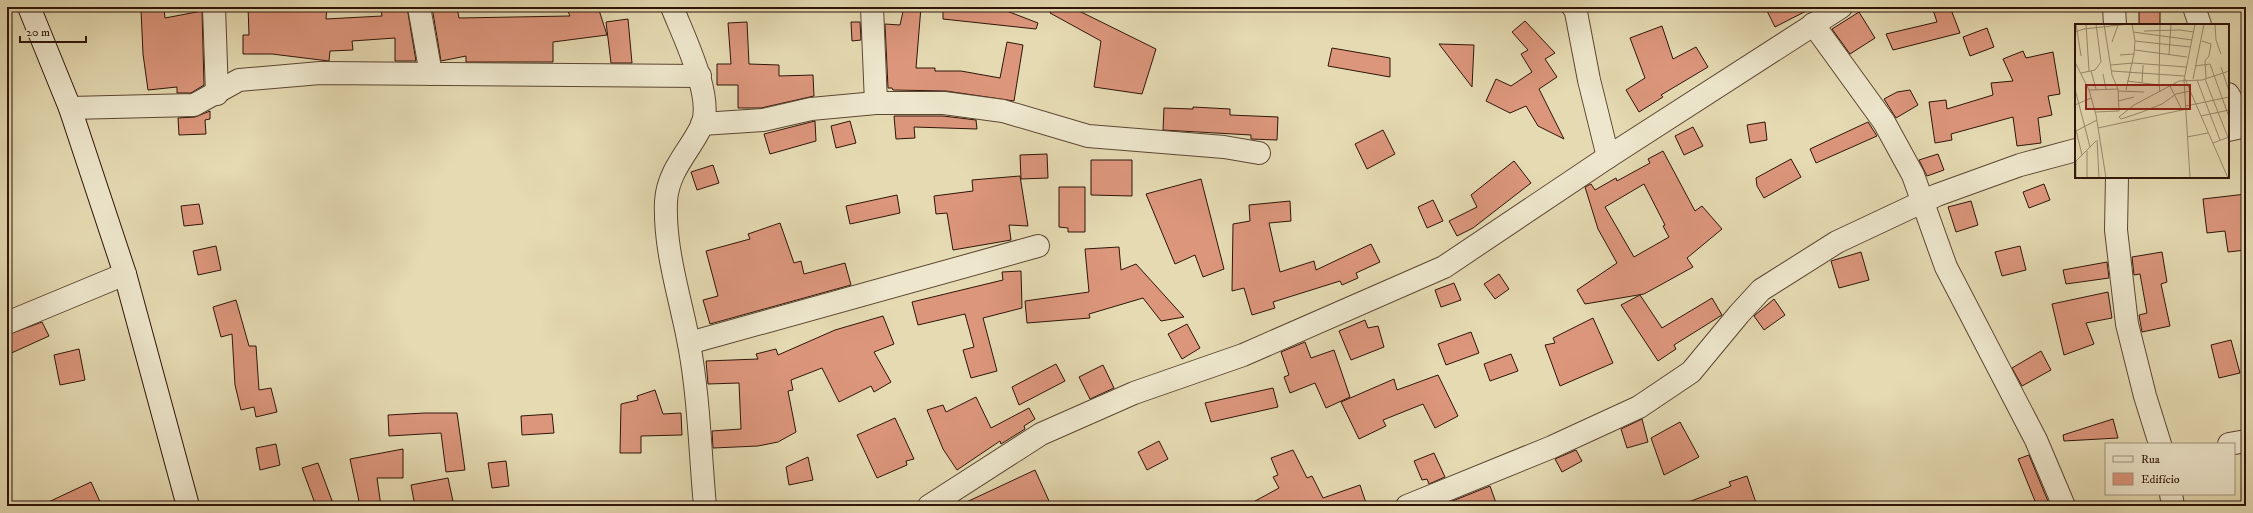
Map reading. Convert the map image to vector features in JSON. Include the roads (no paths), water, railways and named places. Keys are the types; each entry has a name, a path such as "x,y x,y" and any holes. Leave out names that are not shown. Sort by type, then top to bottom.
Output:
{"street":[{"path":"29,7 70,108 125,274 188,506"},
{"path":"214,7 217,94"},
{"path":"419,7 431,74"},
{"path":"672,7 700,76 704,100 702,124 674,168 666,200 670,267 689,343 694,378 705,506"},
{"path":"872,7 876,103"},
{"path":"1574,7 1589,80 1608,156"},
{"path":"929,506 1041,434 1134,393 1243,355 1444,267 1608,156 1841,7"},
{"path":"2114,7 2115,24"},
{"path":"2194,7 2200,24"},
{"path":"1813,24 1884,122 1913,175 1923,201 1933,237 1946,267 2036,440 2064,506"},
{"path":"70,108 194,105 217,94 239,80 312,73 700,76"},
{"path":"2229,96 2246,126 2229,130"},
{"path":"702,124 763,120 811,109 876,103 944,103 1003,111 1088,136 1224,147 1259,153"},
{"path":"1407,506 1552,447 1640,406 1691,372 1761,290 1837,242 1923,201 2020,165 2075,150"},
{"path":"2117,178 2116,230 2127,324 2145,396 2160,443"},
{"path":"689,343 1038,246"},
{"path":"7,323 125,274"},
{"path":"2234,443 2246,441"},
{"path":"2171,495 2173,506"}]}
